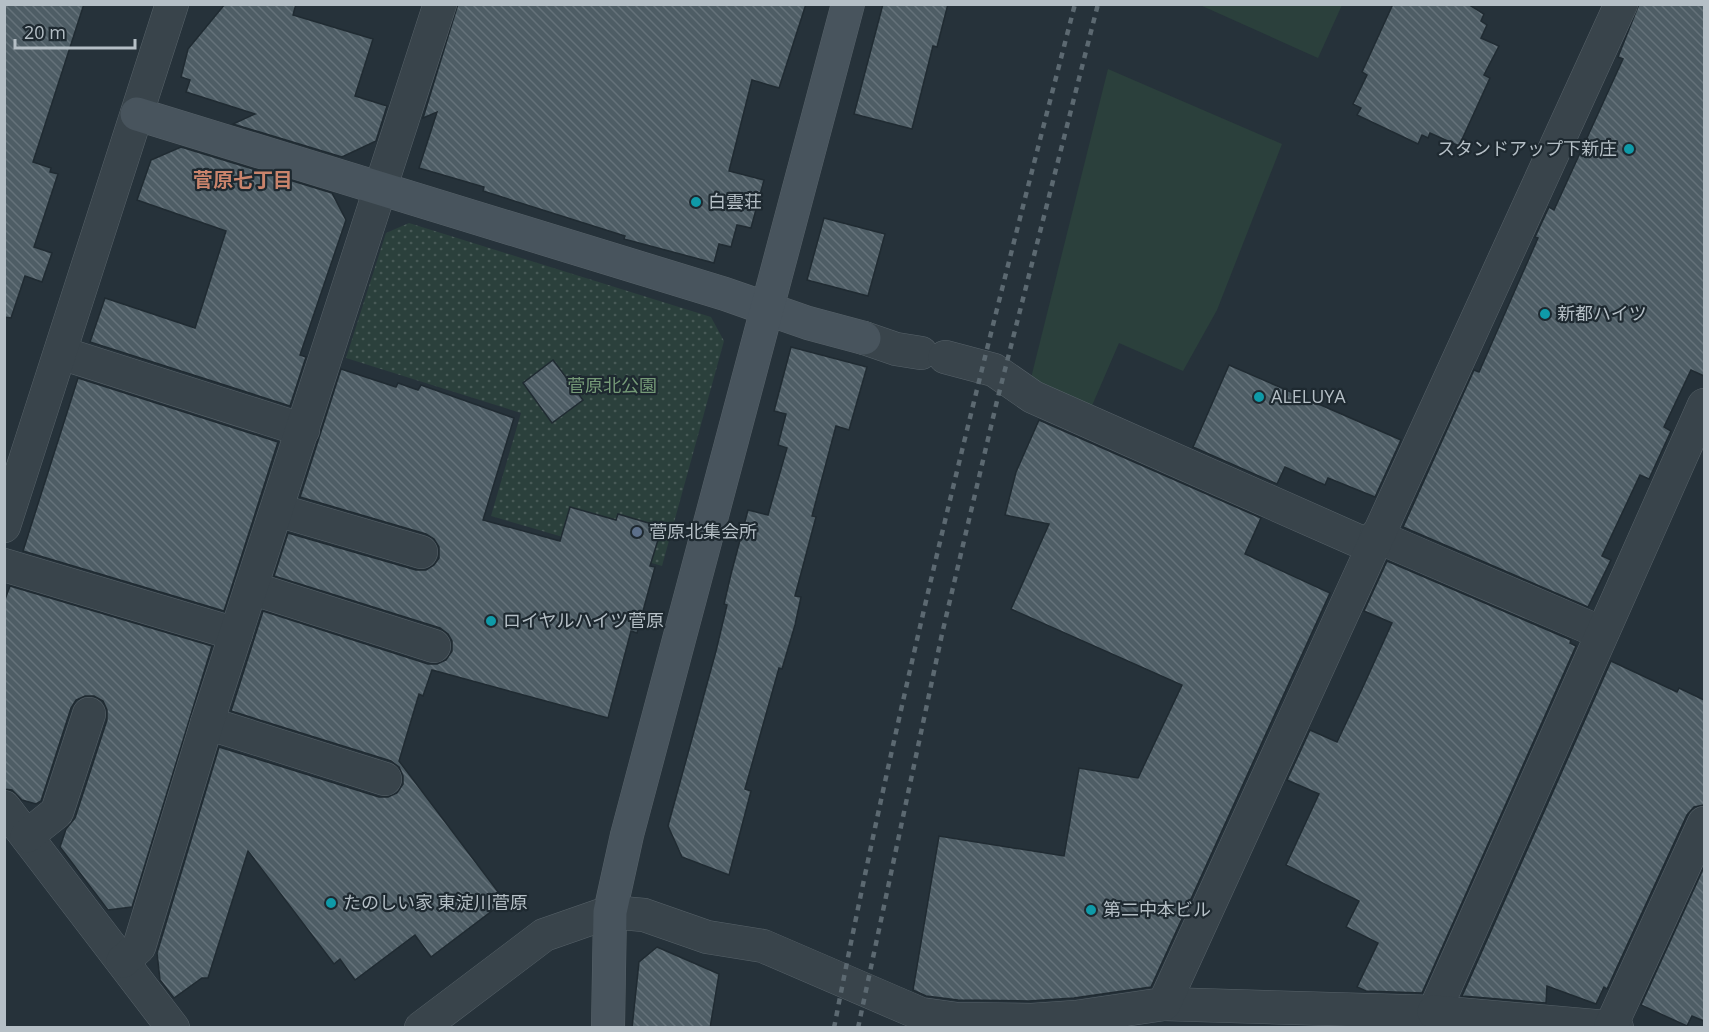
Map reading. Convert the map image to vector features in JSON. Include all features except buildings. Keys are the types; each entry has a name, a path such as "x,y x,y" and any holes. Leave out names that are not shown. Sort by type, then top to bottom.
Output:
{"street":[{"path":"4,526 172,4"},
{"path":"123,961 139,947 207,723 440,4"},
{"path":"608,1028 610,912 630,824 848,4"},
{"path":"1164,1004 1295,722 1328,641 1621,4"},
{"path":"137,114 725,294 768,310 896,349 994,369 1033,397 1374,541 1602,633"},
{"path":"61,353 303,430"},
{"path":"1434,1011 1704,405"},
{"path":"277,510 421,552"},
{"path":"4,565 236,634"},
{"path":"252,588 434,646"},
{"path":"27,836 57,813 89,714"},
{"path":"207,723 385,779"},
{"path":"4,807 172,1028"},
{"path":"421,1028 544,935 610,912 644,915 707,937 763,946 921,1014 957,1019 1076,1017 1164,1004 1434,1011 1614,1027 1704,823"}],"green space":[{"path":"1342,4 1318,58 1200,5"},
{"path":"1108,69 1282,144 1217,310 1183,371 1119,343 1091,408 1030,382"},
{"name":"菅原北公園","path":"409,223 711,317 724,341 662,566 491,516 521,413 346,358 386,233"}],"railway":[{"path":"834,1028 916,642 1075,4"},
{"path":"858,1028 942,634 997,401 1098,4"}],"place":[{"name":"スタンドアップ下新庄","path":"1629,149"},
{"name":"白雲荘","path":"696,202"},
{"name":"新都ハイツ","path":"1545,314"},
{"name":"ALELUYA","path":"1259,397"},
{"name":"菅原北集会所","path":"637,532"},
{"name":"ロイヤルハイツ菅原","path":"491,621"},
{"name":"たのしい家 東淀川菅原","path":"331,903"},
{"name":"第二中本ビル","path":"1091,910"}],"district":[{"name":"菅原七丁目","path":"243,180"}]}
